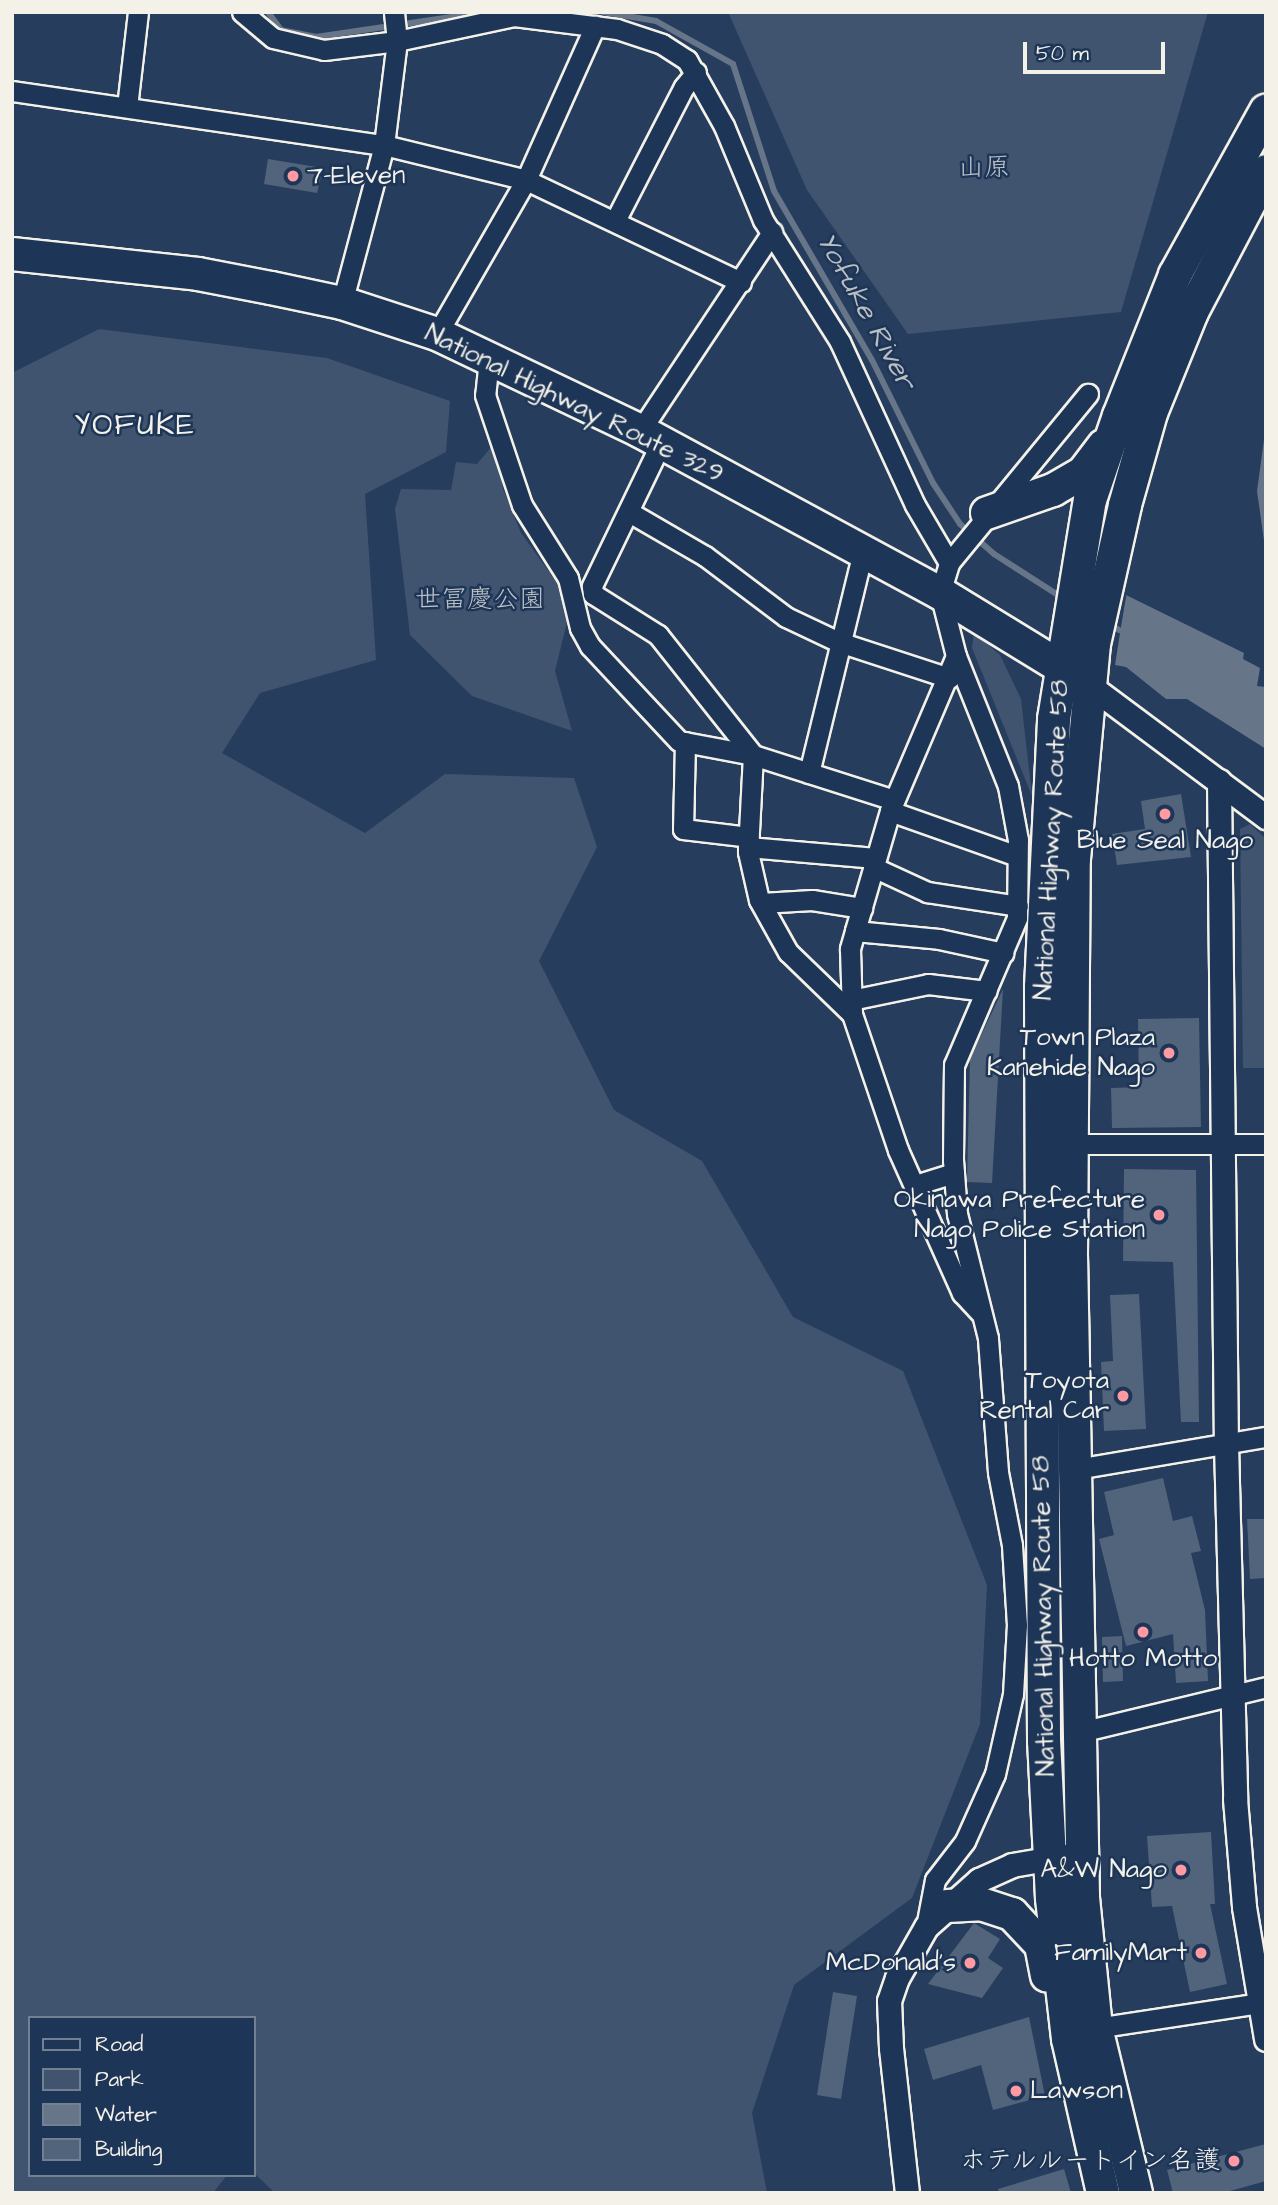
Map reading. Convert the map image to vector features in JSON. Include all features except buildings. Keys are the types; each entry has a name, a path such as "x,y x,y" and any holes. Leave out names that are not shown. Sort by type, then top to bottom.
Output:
{"highway":[{"name":"National Highway Route 58","path":"1065,1856 1076,1733 1076,1469 1071,1144 1074,859 1089,685 1081,638 1078,569 1090,500 1119,416 1175,275 1266,111"},
{"name":"National Highway Route 58","path":"1103,2193 1082,2033 1065,1856 1044,1728 1041,988 1045,852 1061,666 1081,638 1108,584 1151,413 1192,312 1266,171"},
{"name":"National Highway Route 329","path":"12,254 198,274 342,303 437,334 650,437 863,551 940,593 1089,685"},
{"path":"986,513 1053,490 1083,473 1119,416"},
{"path":"936,1917 998,1906 1026,1924 1041,1945 1053,2003 1082,2033"},
{"name":"National Highway Route 58","path":"1082,2033 1136,2193"}],"street":[{"path":"127,107 138,12"},
{"path":"242,12 262,33 292,45 324,50 397,41 514,16 596,26 662,44 687,60 724,126 745,185 840,342 915,505 949,563"},
{"path":"342,303 384,145 397,41 394,12"},
{"path":"437,334 526,180 596,26"},
{"path":"615,221 696,72"},
{"path":"12,91 384,145 526,180 741,282"},
{"path":"772,232 650,437 629,512 592,586 593,594 658,635 753,755 748,842 761,903 788,953 851,1007"},
{"path":"489,359 485,395 522,505 568,578 580,628 599,655 685,742 753,755 809,773 1017,856"},
{"path":"936,1917 935,1880 965,1841 995,1774 1013,1694 1017,1625 1012,1545 998,1472 983,1315 957,1214 954,1173 954,1065 1003,953 1018,906 1017,856 1008,786 956,656 940,593 949,563 986,513 1088,394"},
{"path":"629,512 705,556 786,617 839,642 949,678"},
{"path":"809,773 863,551"},
{"path":"956,656 949,678 892,805 850,949 851,1007 915,1185 962,1293 983,1315"},
{"path":"1089,685 1266,817"},
{"path":"716,748 736,731"},
{"path":"685,742 682,829 875,863 927,892 1018,906"},
{"path":"1219,781 1231,1695 1243,1893 1266,2039"},
{"path":"761,903 811,900 862,908"},
{"path":"855,931 939,939 1003,953"},
{"path":"851,1007 928,984 987,991"},
{"path":"1071,1144 1266,1144"},
{"path":"915,1185 954,1173"},
{"path":"1076,1469 1266,1437"},
{"path":"1076,1733 1266,1687"},
{"path":"907,2193 889,2000 936,1917 979,1880 1012,1865 1065,1856"},
{"path":"1082,2033 1261,2002"}],"green space":[{"name":"山原","path":"728,12 1208,12 1121,312 908,334 807,190"},
{"path":"99,329 327,358 450,401 446,452 365,494 376,660 260,693 222,753 365,833 445,774 574,778 597,847 539,961 614,1110 702,1161 793,1317 903,1371 987,1585 980,1724 912,1898 794,1985 752,2113 767,2193 275,2193 256,2175 256,2016 28,2016 28,2177 225,2177 213,2193 12,2193 12,373"},
{"name":"世冨慶公園","path":"497,440 503,489 521,533 560,587 568,618 555,671 572,731 472,696 410,635 395,509 401,489 451,490 456,462 477,464"},
{"path":"974,633 1000,655 1021,699 1032,796 972,648"},
{"path":"1250,824 1266,839 1266,1068 1243,1068 1240,829"}],"water":[{"path":"1266,425 1266,555 1257,491"},
{"path":"1126,595 1244,653 1243,659 1260,668 1257,686 1266,687 1266,749 1187,699 1166,699 1126,667 1115,665"}],"pier":[{"path":"1127,592 1115,656 1122,594"}],"waterway":[{"name":"Yofuke River","path":"268,12 281,30 316,37 485,12"},
{"name":"Yofuke River","path":"603,12 656,21 733,64 774,191 872,360 933,483 960,524 994,554 1064,599"},
{"name":"Yofuke River","path":"1107,623 1119,630"}],"place":[{"name":"7-Eleven","path":"293,176"},
{"name":"Blue Seal Nago","path":"1165,814"},
{"name":"Town Plaza Kanehide Nago","path":"1169,1053"},
{"name":"Okinawa Prefecture Nago Police Station","path":"1159,1215"},
{"name":"Toyota Rental Car","path":"1123,1396"},
{"name":"Hotto Motto","path":"1143,1632"},
{"name":"A&W Nago","path":"1181,1870"},
{"name":"FamilyMart","path":"1201,1953"},
{"name":"McDonald's","path":"970,1963"},
{"name":"Lawson","path":"1016,2091"},
{"name":"ホテルルートイン名護","path":"1234,2161"}],"district":[{"name":"YOFUKE","path":"135,425"}]}
